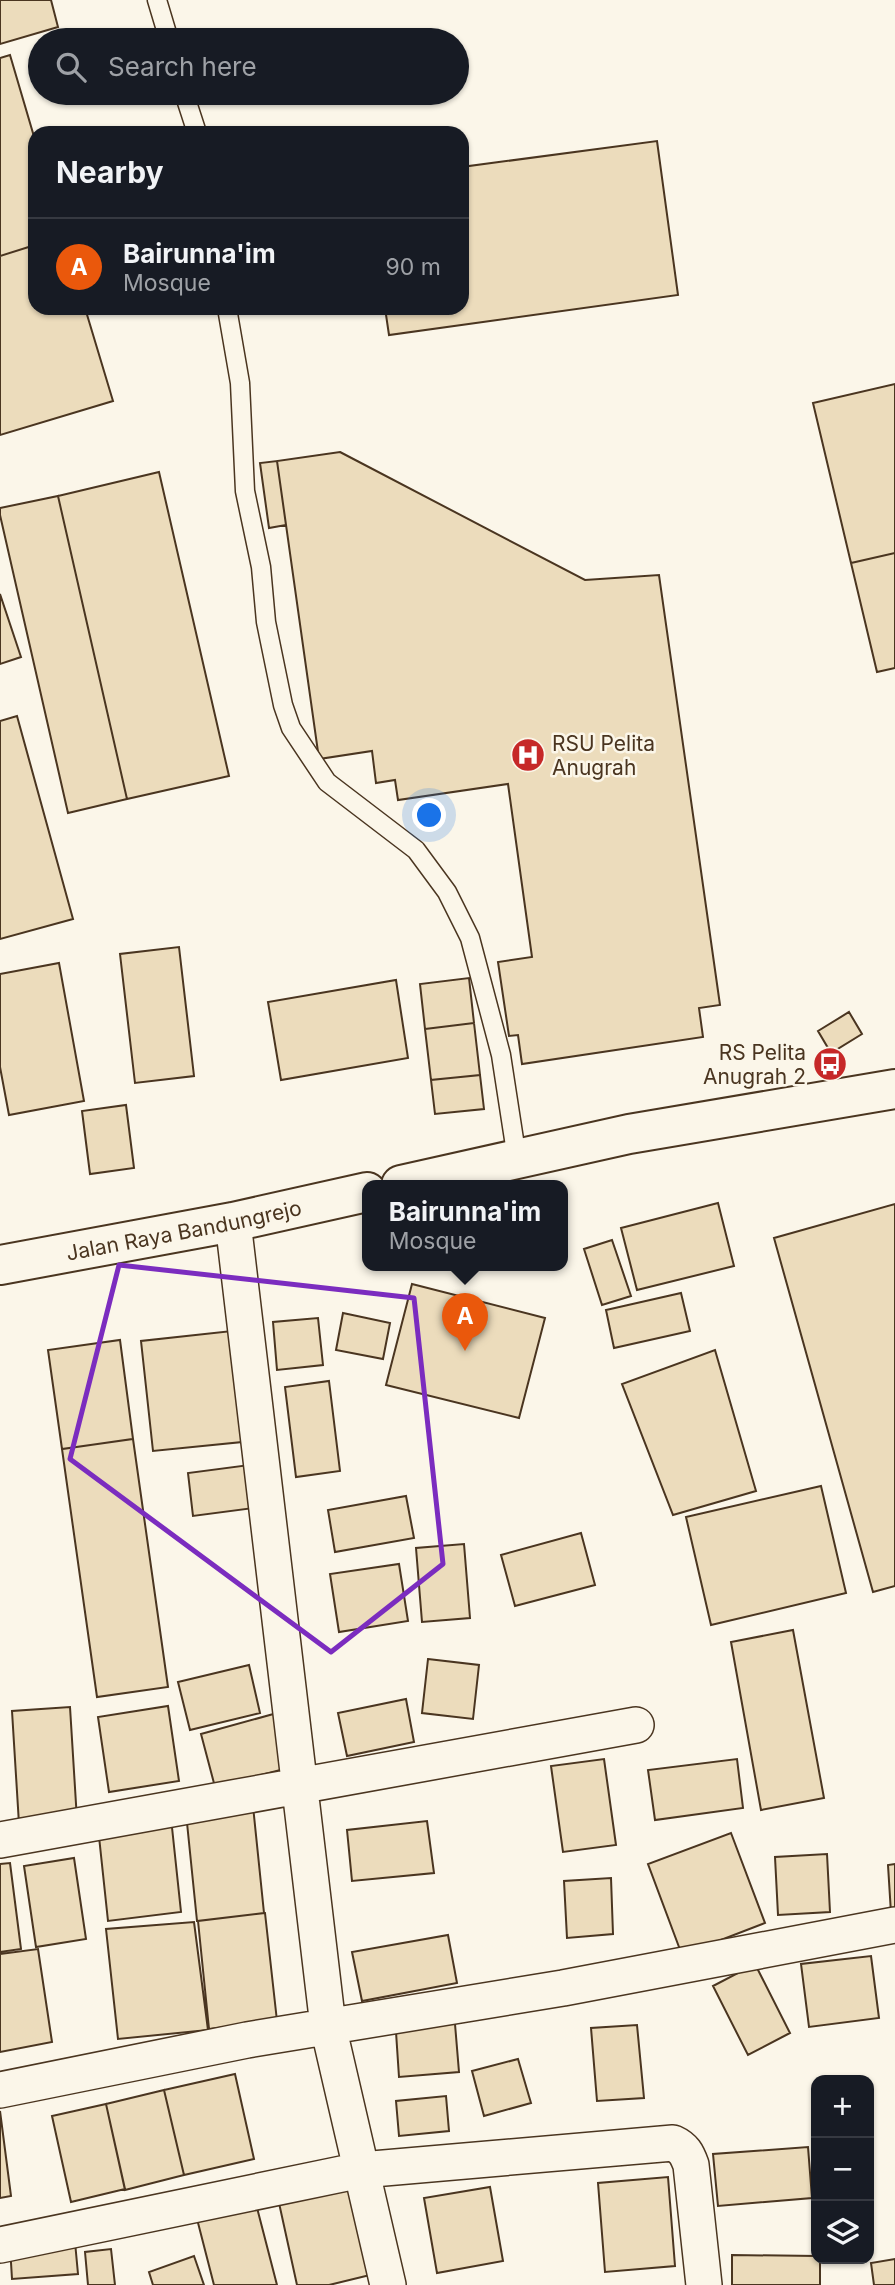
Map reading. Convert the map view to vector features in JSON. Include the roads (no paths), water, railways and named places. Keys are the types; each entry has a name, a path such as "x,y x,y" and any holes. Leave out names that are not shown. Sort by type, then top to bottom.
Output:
{"main road":[{"path":"424,1180 629,1134 895,1089"},
{"name":"Jalan Raya Bandungrejo","path":"0,1265 233,1222 362,1193"}],"street":[{"path":"233,1222 328,2026 388,2285"},
{"path":"0,1840 636,1725"},
{"path":"0,2090 247,2040 563,1988 895,1925"},
{"path":"0,2245 361,2170 673,2143 687,2154 691,2165 704,2285"}],"lane":[{"path":"157,0 165,28"},
{"path":"188,105 195,126"},
{"path":"228,315 240,383 244,491 261,567 268,634 283,705 291,728 327,782 416,850 447,891 470,937 501,1055 517,1160"}],"place":[{"name":"RSU Pelita Anugrah","path":"528,755"},
{"name":"RS Pelita Anugrah 2","path":"830,1064"},
{"name":"Bairunna'im","path":"465,1351"}]}
